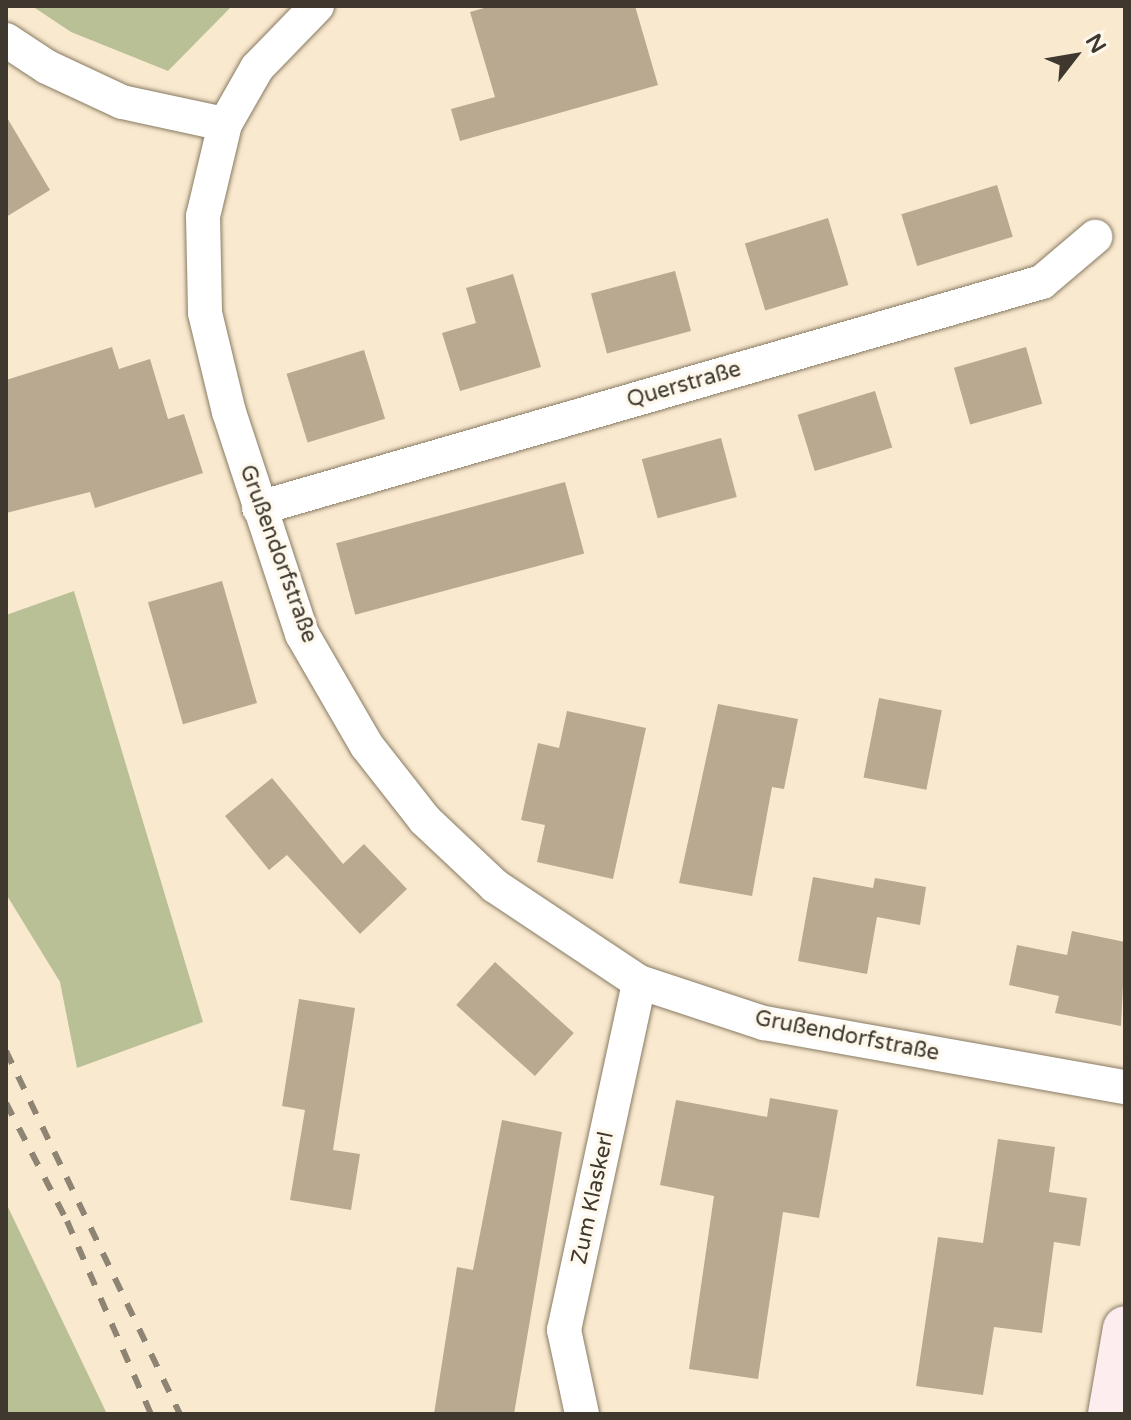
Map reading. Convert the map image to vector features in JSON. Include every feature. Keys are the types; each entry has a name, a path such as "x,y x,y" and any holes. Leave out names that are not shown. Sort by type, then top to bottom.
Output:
{"street":[{"name":"Grußendorfstraße","path":"317,6 257,68 225,124 203,216 205,313 259,508 302,634 367,746 425,820 495,886 639,982 764,1023 1125,1087"},
{"path":"6,40 47,67 122,102 225,124"},
{"name":"Querstraße","path":"259,508 1042,282 1095,237"},
{"name":"Zum Klaskerl","path":"582,1414 564,1330 639,982"},
{"path":"1110,1414 1125,1328"}],"green space":[{"path":"32,6 232,6 168,71 71,32"},
{"path":"74,591 203,1022 77,1068 60,982 6,894 6,615"},
{"path":"6,1203 107,1414 6,1414"}],"building":[{"path":"491,6 635,6 658,85 460,141 451,109 495,97 470,12"},
{"path":"6,116 50,190 6,217"},
{"path":"997,185 1013,237 917,266 901,214"},
{"path":"828,218 848,285 765,310 745,243"},
{"path":"675,271 691,331 607,353 591,294"},
{"path":"513,274 541,367 460,391 442,333 476,323 466,288"},
{"path":"112,347 119,369 150,359 168,419 184,414 203,473 95,508 90,492 6,513 6,380"},
{"path":"1026,347 1042,404 970,424 954,368"},
{"path":"364,350 385,419 308,443 287,374"},
{"path":"875,391 892,447 815,471 798,415"},
{"path":"721,438 737,497 658,518 642,459"},
{"path":"565,482 584,553 355,615 336,543"},
{"path":"222,581 257,703 183,724 148,602"},
{"path":"879,698 942,710 926,790 864,778"},
{"path":"718,704 798,719 784,789 772,787 752,896 679,883"},
{"path":"567,711 646,728 613,879 537,862 545,825 521,820 538,743 559,748"},
{"path":"272,778 343,864 364,844 407,889 360,934 287,855 269,870 225,816"},
{"path":"813,877 873,888 875,878 926,887 920,925 877,917 867,974 798,961"},
{"path":"1072,931 1125,942 1121,1026 1055,1013 1059,996 1009,985 1017,945 1067,955"},
{"path":"495,962 574,1033 535,1076 456,1005"},
{"path":"299,999 355,1008 333,1150 360,1154 351,1210 290,1200 305,1110 282,1106"},
{"path":"770,1098 838,1110 819,1218 783,1212 758,1379 689,1369 714,1196 660,1185 676,1100 767,1117"},
{"path":"502,1120 562,1132 514,1414 434,1414 457,1267 473,1270"},
{"path":"998,1139 1055,1147 1049,1192 1087,1198 1080,1246 1054,1242 1042,1333 994,1327 983,1395 916,1386 938,1237 983,1243"}],"railway":[{"path":"6,1051 180,1414"},
{"path":"6,1103 67,1221 151,1414"}]}
